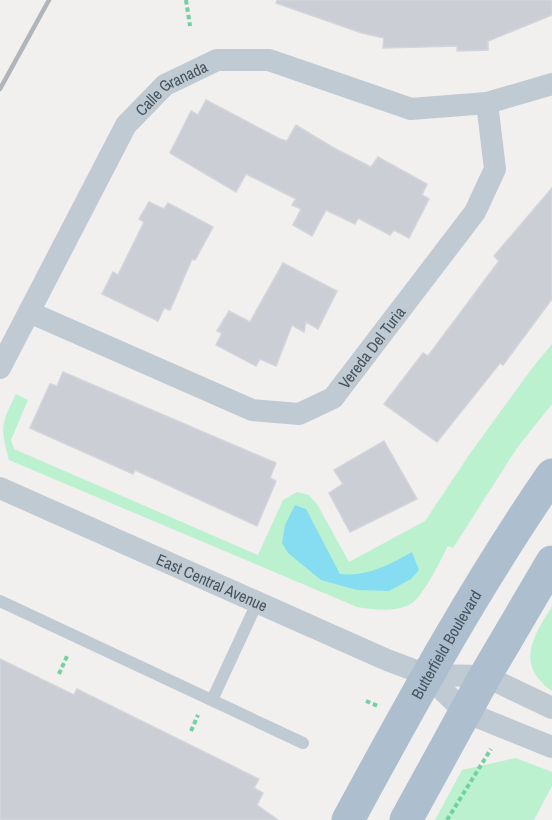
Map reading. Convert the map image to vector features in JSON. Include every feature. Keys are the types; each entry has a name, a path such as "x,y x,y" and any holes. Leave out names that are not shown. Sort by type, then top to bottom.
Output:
{"main road":[{"name":"Butterfield Boulevard","path":"348,820 427,675 495,561 552,475"},
{"path":"406,820 485,676 552,562"}],"street":[{"name":"Calle Granada","path":"0,368 126,125 165,85 217,60 269,60 411,109 487,103 552,84"},
{"name":"Vereda Del Turia","path":"29,312 252,410 299,414 333,398 475,212 495,169 487,103"},
{"name":"East Central Avenue","path":"0,488 384,659 427,675 485,676 552,708"},
{"name":"East Central Avenue","path":"427,675 465,712 552,747"}],"lane":[{"path":"0,601 303,743"},
{"path":"212,700 257,603"}],"path":[{"path":"186,0 190,26"},
{"path":"447,820 490,751"}],"green space":[{"path":"552,344 552,404 517,448 453,548 448,546 420,595 409,605 397,609 377,610 357,607 9,460 4,440 3,426 16,394 28,400 11,440 14,449 258,555 283,500 297,492 309,495 317,504 349,562 425,521 471,452"},
{"path":"552,606 552,691 534,671 531,650 534,639"},
{"path":"516,758 552,772 552,786 534,820 435,820 462,770"}],"water":[{"path":"295,505 306,509 340,574 369,572 412,552 419,570 411,579 389,591 357,590 321,580 288,553 282,543 285,525"}],"building":[{"path":"277,0 552,0 552,15 488,41 488,50 457,51 457,46 383,48 384,38 362,33 276,3"},
{"path":"206,100 280,139 287,141 296,125 371,167 378,157 427,184 422,195 429,199 409,238 394,230 390,235 358,218 355,224 326,210 312,236 293,225 301,209 292,205 296,199 246,174 236,192 170,153 191,111 198,115"},
{"path":"552,188 552,299 503,365 500,363 437,442 384,404 423,353 428,356 499,261 494,256"},
{"path":"149,202 164,209 168,203 213,227 195,260 192,259 170,310 164,308 158,321 102,294 113,272 118,275 144,222 139,219"},
{"path":"283,263 337,291 318,329 306,322 304,332 292,325 276,366 260,359 256,366 216,345 222,333 217,331 229,311 250,322"},
{"path":"63,372 276,463 270,478 276,481 257,526 135,470 133,474 30,428 50,384 57,386"},
{"path":"384,441 417,499 350,532 329,493 343,484 334,470"},
{"path":"0,659 74,695 77,689 259,779 254,788 263,793 257,805 278,820 0,820"}],"railway":[{"path":"0,89 49,0"}]}
